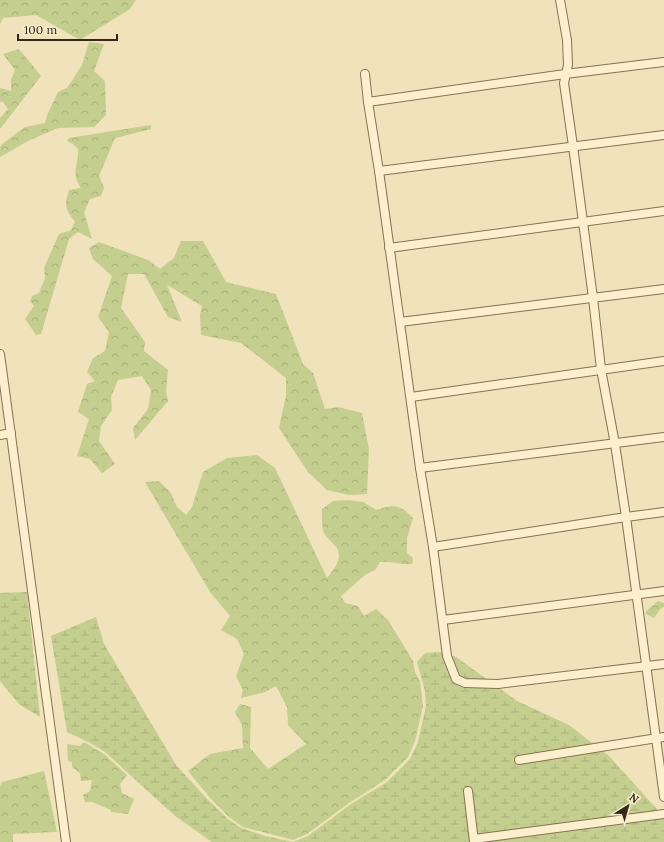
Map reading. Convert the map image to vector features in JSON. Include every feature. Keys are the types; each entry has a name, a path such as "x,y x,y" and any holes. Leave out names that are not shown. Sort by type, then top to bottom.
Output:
{"street":[{"path":"560,0 567,40 568,65 564,83 601,369 615,444 626,517 645,667 660,738 664,798"},
{"path":"368,102 565,74 664,62"},
{"path":"365,74 420,468 433,547 447,656 456,679 465,683 498,684 664,664"},
{"path":"379,171 664,135"},
{"path":"389,248 664,211"},
{"path":"400,322 664,289"},
{"path":"0,354 66,842"},
{"path":"410,397 664,361"},
{"path":"0,435 11,433"},
{"path":"420,468 664,437"},
{"path":"433,547 664,512"},
{"path":"443,620 664,591"},
{"path":"519,760 660,738"},
{"path":"468,791 474,840 664,814"}],"green space":[{"path":"0,0 136,0 130,9 80,40 36,15 3,18 0,24"},
{"path":"89,42 104,44 94,71 105,81 106,115 94,127 58,128 28,141 0,157 0,147 2,144 25,127 45,123 58,92 67,88 82,65"},
{"path":"19,49 41,76 0,129 0,118 8,109 3,102 0,102 0,88 11,91 11,80 15,70 3,54"},
{"path":"151,125 151,129 115,138 99,176 104,188 101,196 90,199 84,212 92,239 78,232 69,239 41,334 36,335 25,319 34,306 30,301 32,296 39,293 45,278 44,268 59,234 71,230 75,222 66,207 66,200 69,190 81,188 75,173 78,149 67,141 69,138"},
{"path":"181,241 203,241 226,282 276,294 303,364 313,373 325,409 338,407 362,413 369,449 367,494 349,495 327,490 308,472 279,428 286,396 286,378 241,343 201,335 200,315 202,306 167,285 182,322 168,317 144,274 128,274 121,308 145,342 144,351 168,370 166,391 168,401 135,440 133,428 148,409 151,390 142,376 118,380 111,397 112,410 101,426 99,441 115,464 102,473 90,459 77,456 89,419 78,412 87,384 95,381 87,372 93,358 105,351 109,332 98,317 112,276 93,259 89,248 99,242 148,260 160,269 174,258"},
{"path":"257,455 275,468 327,578 339,559 336,547 325,535 322,522 322,509 333,501 348,500 363,502 376,510 396,506 404,510 413,518 407,538 407,553 413,558 412,564 380,562 376,569 365,575 341,596 345,603 358,606 364,616 376,609 388,620 413,661 415,672 420,681 423,706 415,741 408,757 385,780 349,803 307,834 293,840 243,827 229,817 211,799 188,771 210,754 243,748 242,725 235,712 240,704 251,707 250,748 268,769 306,744 288,725 287,707 276,686 265,692 241,698 243,690 236,676 244,654 237,639 221,630 230,616 210,592 145,482 159,481 171,493 177,507 186,515 192,507 203,472 227,458"},
{"path":"27,592 40,717 19,704 0,681 0,593"},
{"path":"658,601 664,603 664,607 661,608 654,618 646,614 645,612"},
{"path":"96,617 104,644 176,765 209,801 228,819 241,828 265,836 293,842 212,842 175,816 105,752 67,732 51,636"},
{"path":"440,652 456,657 517,701 569,725 609,756 664,817 664,842 293,842 308,836 351,804 387,782 410,759 418,742 426,706 425,691 417,662 425,653"},
{"path":"84,742 104,754 127,775 120,784 122,793 134,799 128,814 111,812 111,810 92,802 85,802 83,795 90,791 92,780 81,781 80,773 72,767 72,762 68,761 67,744 80,746"},
{"path":"44,771 57,832 13,834 13,842 0,842 0,786 2,782"}]}
